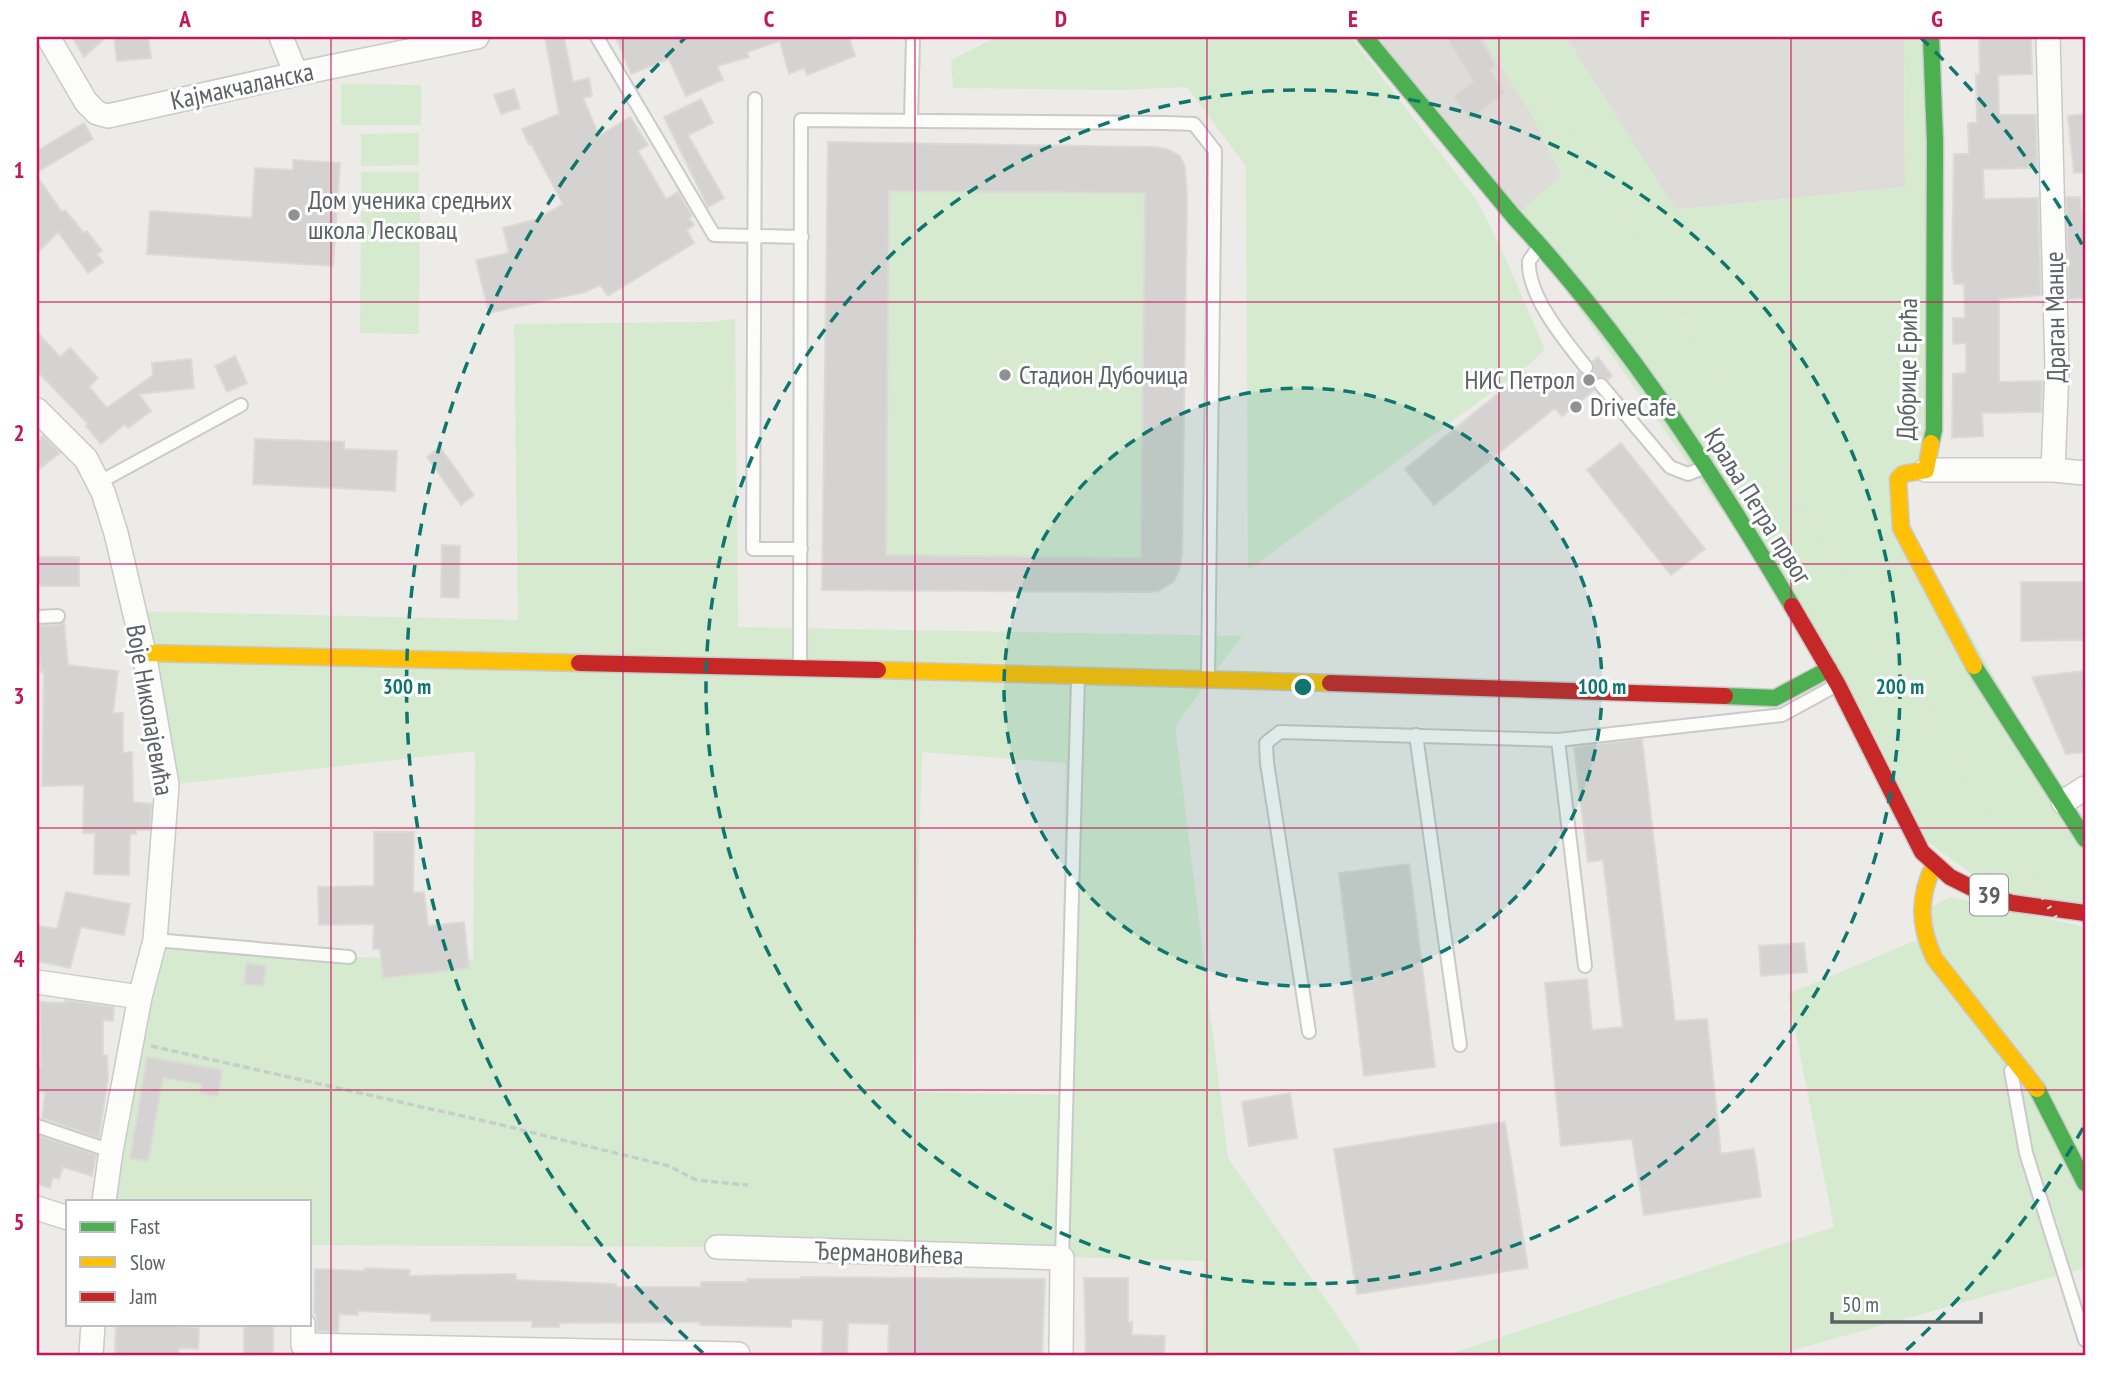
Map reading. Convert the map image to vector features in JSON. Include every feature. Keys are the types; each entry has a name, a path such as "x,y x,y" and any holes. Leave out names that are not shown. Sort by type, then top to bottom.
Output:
{"street":[{"name":"Кајмакчаланска","path":"48,37 86,102 97,113 108,116 477,37"},
{"path":"281,37 296,74"},
{"name":"Краља Петра првог","path":"1365,37 1540,245 1671,414 1732,505 1829,669 1896,799 1912,836 1934,865 1950,877 1980,892 2012,903 2085,914"},
{"name":"Добрице Ерића","path":"1931,37 1936,142 1933,269 1934,430 1926,471 1903,474 1898,479 1901,528 1966,654 2063,802"},
{"name":"Драган Манце","path":"2048,37 2057,368 2053,470"},
{"name":"Воје Николајевића","path":"37,410 86,458 116,533 144,653 167,785 155,940 140,997 104,1200"},
{"path":"1926,471 2053,470 2085,473"},
{"path":"144,653 1078,675 1775,698 1829,669"},
{"path":"2085,788 2063,802 2085,839"},
{"path":"1934,865 1922,895 1920,913 1924,937 1934,958 2041,1094 2085,1183"},
{"path":"37,982 140,997"},
{"path":"37,1208 66,1217"},
{"name":"Ђермановићева","path":"717,1247 1062,1258"},
{"path":"1061,1355 1062,1258"},
{"path":"91,1355 93,1326"},
{"path":"303,1341 738,1354"}],"lane":[{"path":"597,37 714,235 802,237"},
{"path":"911,121 913,37"},
{"path":"755,99 753,549 801,549"},
{"path":"800,669 801,120 1194,124 1215,151 1208,679"},
{"path":"1540,245 1529,261 1530,280 1559,330 1586,367"},
{"path":"1601,385 1670,467 1688,474 1705,467"},
{"path":"98,483 241,405"},
{"path":"37,617 58,616"},
{"path":"1062,1258 1078,675"},
{"path":"1309,1032 1267,762 1266,743 1280,732 1558,740 1782,715 1838,685"},
{"path":"1416,735 1460,1045"},
{"path":"1558,740 1585,966"},
{"path":"155,940 349,957"},
{"path":"2008,1053 2026,1153 2085,1340"},
{"path":"37,1126 111,1150"}],"path":[{"path":"132,1041 670,1166 696,1180 748,1185"}],"shaded area":[{"path":"1365,37 1482,37 1531,113 1562,176 1514,217"},
{"path":"1566,37 1904,37 1905,187 1675,210"}],"green space":[{"path":"996,37 1351,37 1478,202 1545,350 1526,367 1248,570 1246,166 1187,87 1117,90 953,88 951,60"},
{"path":"1482,37 1566,37 1676,210 1905,187 1904,37 1931,37 1934,430 1898,505 2085,839 2085,913 2012,903 1928,842 1861,708 1514,217 1562,176 1531,113"},
{"path":"341,84 421,85 421,125 341,125"},
{"path":"419,133 419,165 361,166 361,134"},
{"name":"Стадион Дубочица","path":"828,142 1153,147 1172,153 1182,162 1187,196 1182,554 1179,568 1169,584 1150,592 822,590"},
{"path":"361,172 419,172 419,204 361,204"},
{"path":"361,211 420,212 419,334 360,333"},
{"path":"735,319 738,627 1242,636 1175,726 1228,1158 1364,1355 1203,1355 1204,1261 717,1247 312,1245 312,1200 105,1200 155,940 349,957 473,959 475,751 167,785 133,611 518,620 514,324 710,322","holes":["922,752 1066,763 1060,1095 912,1092"]},
{"path":"1950,897 2085,927 2085,1268 1776,1355 1447,1355 1834,1227 1788,994 1924,937 1932,907"}],"building":[{"path":"72,37 106,37 84,57"},
{"path":"114,37 148,37 151,58 117,61"},
{"path":"545,37 564,37 573,82 589,78 592,96 583,98 599,136 630,117 648,145 638,151 666,199 678,192 692,216 689,218 694,225 687,230 694,243 608,296 600,285 585,292 489,313 476,260 509,253 503,228 537,219 563,204 522,129 559,114"},
{"path":"616,37 849,37 855,56 807,75 804,68 789,74 780,41 747,52 749,57 717,66 723,80 686,96 669,59 631,74"},
{"path":"1446,37 1479,37 1496,65 1490,70 1506,92 1470,120 1453,97 1473,81"},
{"path":"1979,37 2031,37 2032,74 1998,75 1999,115 2036,115 2037,168 1983,169 1984,199 2038,198 2041,295 1999,299 1999,382 2042,381 2041,412 1982,413 1983,436 1952,438 1953,374 1966,373 1966,343 1953,344 1953,318 1965,318 1964,284 1954,284 1952,267 1954,154 1969,154 1968,123 1977,123 1976,74 1980,74"},
{"path":"514,89 520,108 501,114 494,95"},
{"path":"701,99 713,123 688,135 724,198 708,207 664,117"},
{"path":"2085,114 2085,172 2074,173 2068,116"},
{"path":"84,123 93,139 37,172 37,151"},
{"path":"828,142 1153,147 1167,149 1180,156 1185,167 1187,196 1182,554 1179,571 1173,582 1158,591 1150,592 822,590","holes":["889,191 1145,193 1141,558 886,555"]},
{"name":"Дом ученика средњих школа Лесковац","path":"293,160 340,163 333,266 147,254 150,211 252,218 255,168 293,170"},
{"path":"37,176 62,212 65,210 84,233 87,231 102,251 97,254 103,262 88,273 58,232 37,253"},
{"path":"2066,197 2080,197 2085,252 2085,298 2069,299"},
{"path":"37,332 60,357 70,348 98,378 89,387 107,408 153,375 152,363 191,359 194,388 139,394 151,411 128,428 125,424 101,444 86,426 88,424 37,371"},
{"path":"235,356 247,383 227,392 215,366"},
{"path":"1598,357 1612,376 1608,379 1596,378 1593,383 1594,390 1562,416 1555,408 1434,505 1405,469 1525,372 1544,395 1565,378 1568,382 1579,372 1584,375 1591,374 1594,369 1593,361"},
{"path":"43,436 60,453 37,471 37,442"},
{"path":"255,439 344,442 344,449 397,451 395,491 253,484"},
{"path":"1621,443 1705,549 1671,575 1587,470"},
{"path":"440,447 474,495 461,505 427,457"},
{"path":"442,545 460,546 459,598 441,597"},
{"path":"37,557 79,557 79,586 37,584"},
{"path":"2021,582 2085,582 2085,640 2021,641"},
{"path":"64,622 68,665 118,671 113,713 123,713 123,753 132,752 133,802 152,804 150,830 136,830 136,834 130,834 129,875 94,874 95,833 83,833 84,785 42,786 44,671 41,672 37,626"},
{"path":"2082,671 2085,752 2066,754 2032,677"},
{"path":"1642,739 1675,1021 1707,1019 1721,1154 1754,1149 1761,1197 1644,1215 1632,1139 1561,1146 1545,983 1587,979 1592,1030 1623,1027 1603,860 1588,862 1574,747"},
{"path":"374,832 414,832 413,893 424,892 428,926 464,922 469,968 383,978 380,949 373,949 374,924 319,925 318,887 374,886"},
{"path":"1409,864 1435,1067 1364,1076 1339,873"},
{"path":"66,892 130,904 124,935 81,927 70,968 37,961 37,926 57,929"},
{"path":"1804,943 1807,972 1761,976 1759,946"},
{"path":"247,963 266,966 263,986 244,984"},
{"path":"65,1000 114,1007 113,1021 103,1020 103,1056 107,1055 108,1078 99,1138 42,1118 45,1092 37,1091 37,1066 41,1067 40,1002 65,1003"},
{"path":"147,1057 222,1070 218,1096 200,1093 202,1084 163,1078 148,1161 130,1158"},
{"path":"1290,1093 1297,1138 1249,1146 1242,1102"},
{"path":"1505,1122 1528,1268 1357,1294 1334,1149"},
{"path":"37,1135 96,1155 92,1176 63,1167 59,1179 53,1177 50,1188 37,1184"},
{"path":"365,1268 410,1270 409,1276 516,1274 516,1280 616,1284 616,1287 701,1287 701,1282 747,1282 747,1279 801,1277 1045,1279 1042,1355 888,1355 889,1324 848,1323 847,1355 822,1355 823,1320 791,1319 791,1327 700,1325 700,1322 559,1323 559,1327 532,1327 532,1321 431,1321 431,1314 358,1311 358,1315 339,1314 338,1332 317,1331 314,1313 315,1269 365,1271"},
{"path":"1084,1278 1128,1278 1128,1322 1132,1322 1132,1335 1165,1336 1164,1355 1086,1355"},
{"path":"116,1326 199,1327 198,1349 179,1348 178,1355 115,1355"},
{"path":"244,1326 273,1326 273,1355 244,1355"}],"railway":[{"path":"1510,37 2085,965"}],"traffic: fast":[{"path":"1365,37 1629,355 1730,504 1792,606"},
{"path":"1931,37 1935,142 1934,430 1931,443"},
{"path":"1974,666 2085,839"},
{"path":"1725,696 1775,698 1829,669"},
{"path":"2037,1089 2085,1183"}],"traffic: slow":[{"path":"1931,443 1926,470 1903,474 1898,479 1901,528 1974,666"},
{"path":"144,653 579,663"},
{"path":"878,670 1330,683"},
{"path":"1934,865 1925,889 1922,912 1925,934 1934,958 2037,1089"}],"traffic: jam":[{"path":"1792,606 1838,685 1922,852 1950,877 1980,892 2012,903 2085,913"},
{"path":"579,663 878,670"},
{"path":"1330,683 1725,696"}],"place":[{"name":"Дом ученика средњих школа Лесковац","path":"294,215"},
{"name":"Стадион Дубочица","path":"1005,375"},
{"name":"НИС Петрол","path":"1589,380"},
{"name":"DriveCafe","path":"1576,407"}]}
